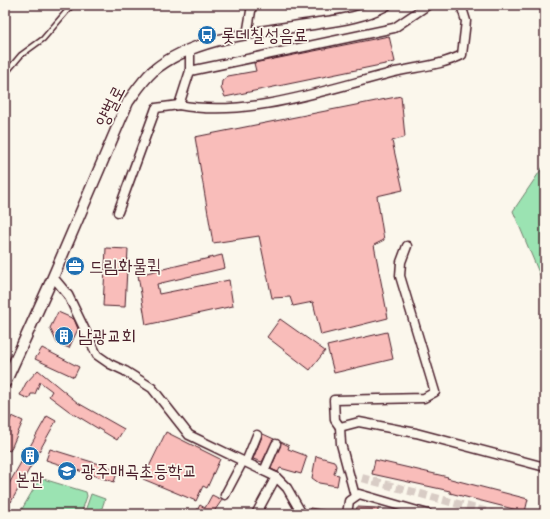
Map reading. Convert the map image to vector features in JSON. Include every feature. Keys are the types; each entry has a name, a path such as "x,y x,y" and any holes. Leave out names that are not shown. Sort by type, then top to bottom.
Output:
{"street":[{"path":"247,35 252,5"},
{"name":"양벌로","path":"5,383 53,277 128,102 141,84 154,71 190,50 222,40 351,18 386,5"},
{"path":"190,71 394,28 428,5"},
{"path":"118,212 156,108 179,105 201,109 264,105 414,68 449,62 462,55 466,21 461,5"},
{"path":"179,105 190,71 190,50"},
{"path":"355,496 341,444 340,428 335,420 334,400 424,398 434,392 400,276 401,262 407,246"},
{"path":"53,277 68,295 97,355 152,388 189,435 276,477 287,488 302,514"},
{"path":"340,428 359,422 416,434 545,467"},
{"path":"225,495 245,461 257,435"},
{"path":"264,471 276,444"},
{"path":"256,514 276,477"},
{"path":"348,514 349,501 359,494 428,514"}],"lane":[{"path":"5,74 21,55 43,38 72,5"}],"green space":[{"path":"545,164 545,287 513,211"},
{"path":"40,478 86,492 87,496 81,514 22,514 22,509"},
{"path":"91,494 105,499 100,514 84,514"}],"building":[{"path":"389,36 395,62 225,97 221,88 222,81 228,76 256,71 254,63"},
{"path":"401,96 405,137 392,141 403,190 377,196 384,240 374,245 388,318 321,335 313,302 293,306 290,297 272,298 259,236 213,243 195,137"},
{"path":"106,248 128,249 125,307 103,306"},
{"path":"222,255 225,268 157,284 159,294 229,280 233,306 146,325 138,275"},
{"name":"남광교회","path":"58,312 74,319 78,329 69,348 57,343 50,328"},
{"path":"280,319 325,351 310,370 267,337"},
{"path":"387,332 393,359 334,373 327,346"},
{"path":"42,348 79,367 74,377 35,359"},
{"path":"38,370 78,403 124,429 117,440 69,411 49,396 52,391 40,382 35,394 31,394 29,399 20,395 26,383"},
{"path":"12,416 23,421 10,451 5,449 5,432"},
{"name":"본관","path":"47,416 56,421 11,502 5,499 5,491"},
{"path":"166,432 220,459 207,488 203,486 196,501 143,479"},
{"path":"263,434 274,439 262,462 253,459"},
{"path":"281,442 289,446 288,449 307,456 301,474 280,468 278,472 271,469"},
{"path":"50,449 118,470 114,482 46,460"},
{"path":"316,456 334,461 336,466 334,474 339,475 337,486 319,483 312,478"},
{"path":"375,460 448,477 447,478 528,499 525,512 450,493 450,491 372,474"},
{"path":"212,495 222,500 213,513 214,514 195,514 200,505 205,508"},
{"path":"357,507 378,508 378,514 356,514"},
{"path":"310,508 328,511 328,514 308,514"}],"tunnel":[{"path":"362,478 495,514"}],"place":[{"name":"롯데칠성음료","path":"207,35"},
{"name":"드림화물퀵","path":"75,266"},
{"name":"남광교회","path":"64,336"},
{"name":"본관","path":"30,456"},
{"name":"광주매곡초등학교","path":"67,471"}]}
